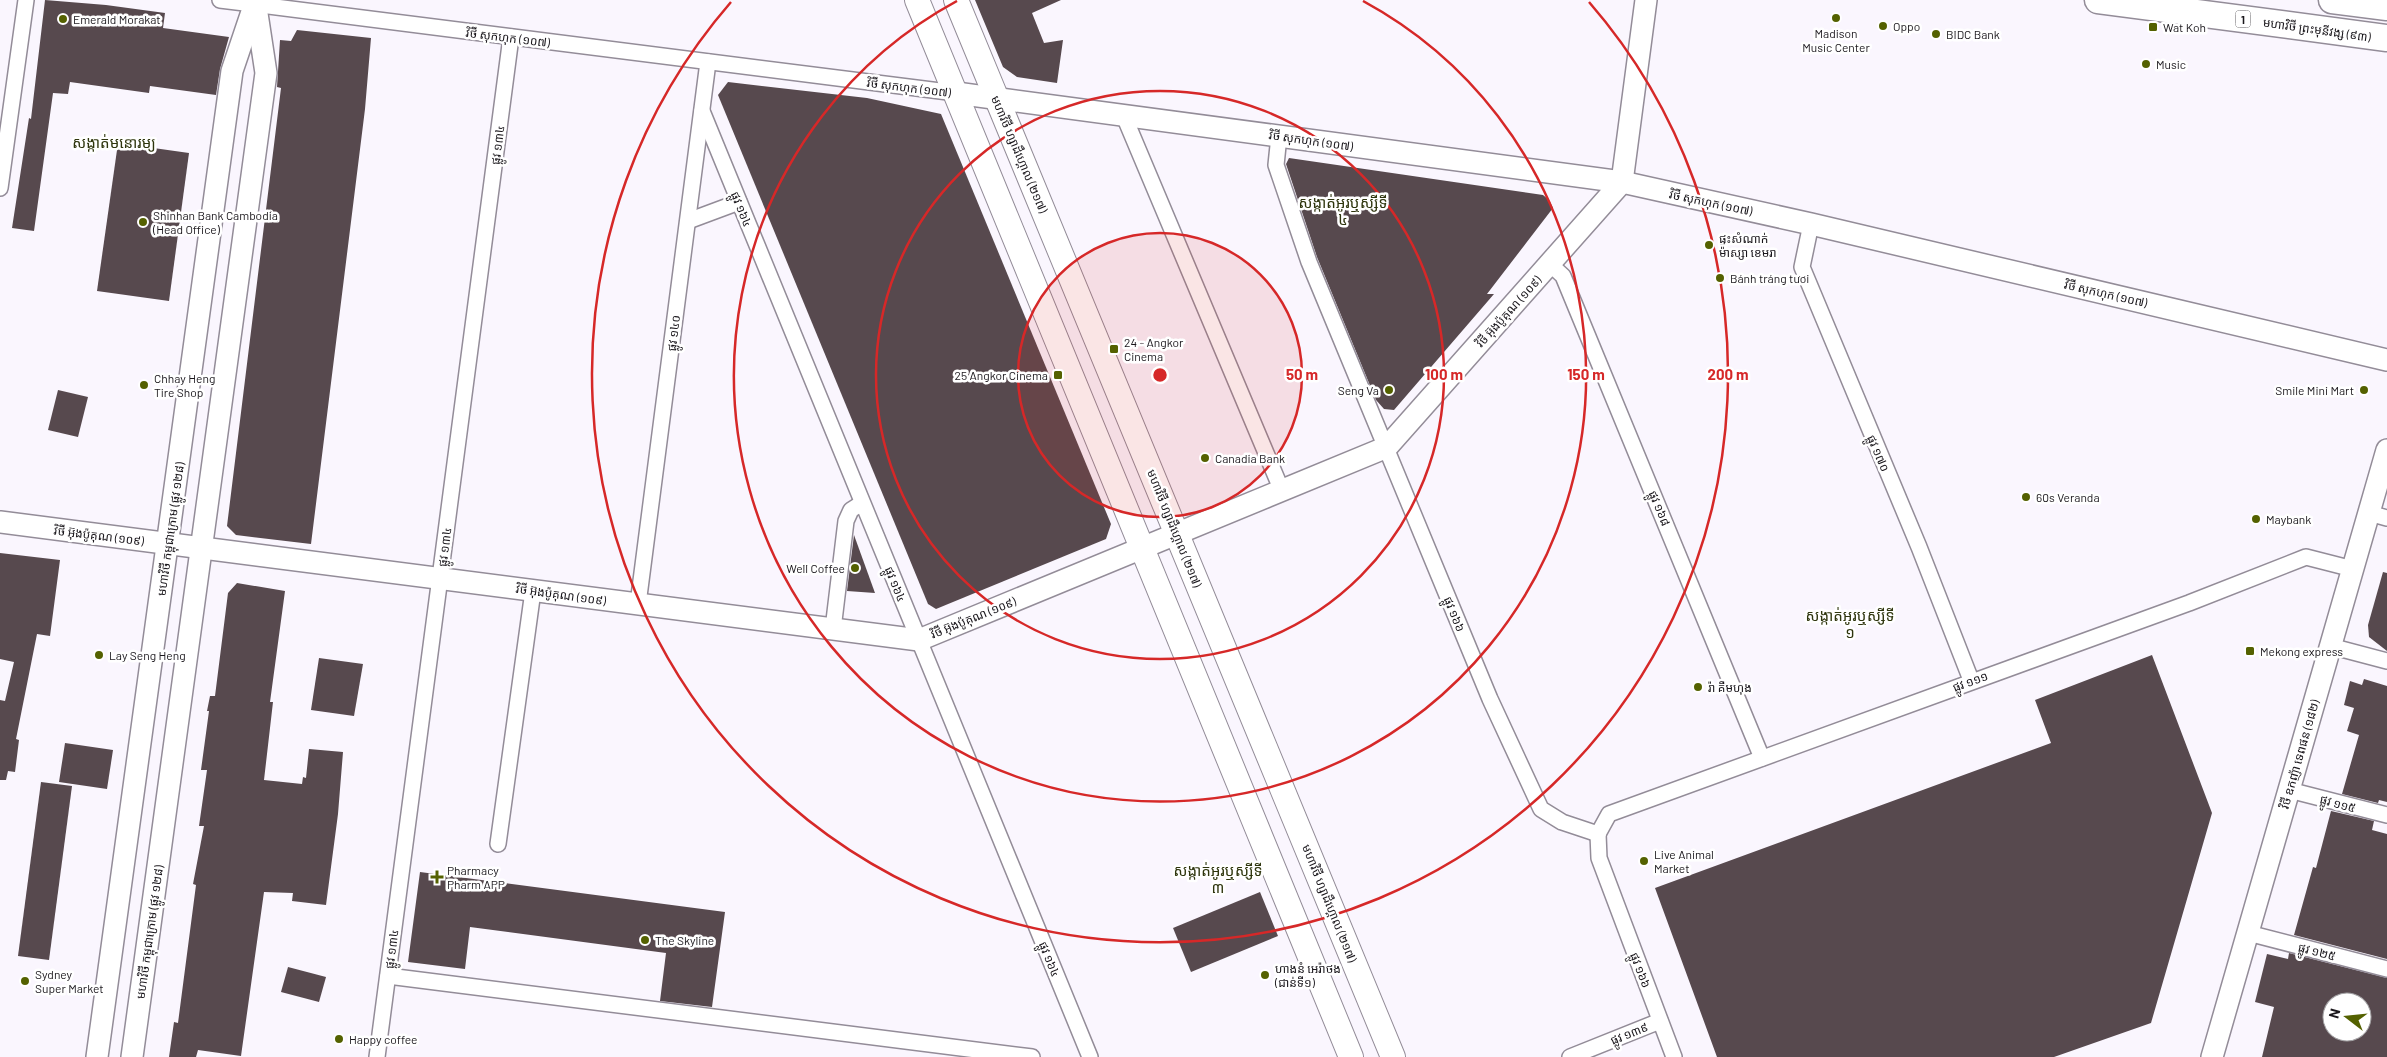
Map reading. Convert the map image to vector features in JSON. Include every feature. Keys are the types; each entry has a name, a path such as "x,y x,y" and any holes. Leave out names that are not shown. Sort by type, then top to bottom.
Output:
{"highway":[{"name":"មហាវិថី ព្រះមុនីវង្ស (៩៣)","path":"2098,0 2387,38"},
{"path":"2332,0 2387,7"}],"main road":[{"path":"917,0 1351,1057"},
{"name":"មហាវិថី ហ្សាដឹហ្គោល (២១៧)","path":"956,0 1178,533 1393,1057"}],"street":[{"path":"0,188 26,0"},
{"name":"វិថី សុកហុក (១០៧)","path":"220,0 256,2 1622,182 1810,224 2387,360"},
{"path":"1622,182 1646,0"},
{"name":"មហាវិថី កម្ពុជាក្រោម (ផ្លូវ ១២៨)","path":"97,1057 232,71 256,2"},
{"name":"មហាវិថី កម្ពុជាក្រោម (ផ្លូវ ១២៨)","path":"132,1057 266,73 256,2"},
{"name":"ផ្លូវ ១៣៤","path":"377,1057 511,37"},
{"name":"ផ្លូវ ១៤០","path":"638,604 708,62"},
{"name":"ផ្លូវ ១៦៤","path":"702,111 1090,1057"},
{"path":"1124,116 1282,491"},
{"name":"ផ្លូវ ១៦៦","path":"1279,136 1276,165 1309,262 1490,699 1541,809 1562,822 1598,834 1599,858 1674,1057"},
{"name":"វិថី អ៊ុងប៉ូគុណ (១០៩)","path":"0,522 919,640 1387,447 1622,182"},
{"path":"688,221 739,202"},
{"name":"ផ្លូវ ១៧០","path":"1810,224 1802,267 1919,547 1971,680"},
{"name":"ផ្លូវ ១៦៨","path":"1550,264 1564,276 1762,758"},
{"name":"វិថី ឧកញ៉ា ទេពផន (១៨២)","path":"2212,1057 2353,569 2378,515 2387,450"},
{"path":"833,629 846,521 851,510 862,503"},
{"name":"ផ្លូវ ១១១","path":"1598,834 1609,814 1971,680 2188,603 2306,557 2353,569"},
{"path":"498,844 533,590"},
{"path":"2330,646 2387,661"},
{"name":"ផ្លូវ ១១៥","path":"2289,790 2387,815"},
{"name":"ផ្លូវ ១២៥","path":"2248,933 2387,969"},
{"path":"388,976 1032,1057"},
{"name":"ផ្លូវ ១៣៩","path":"1570,1057 1660,1021"}],"building":[{"path":"45,0 106,5 165,13 163,28 229,37 220,69 216,95 150,86 149,93 70,82 68,94 53,93 34,231 12,228 29,118 31,119"},
{"path":"975,0 1061,0 1032,13 1044,43 1063,40 1057,83 1017,77 1003,67"},
{"path":"297,30 371,38 365,109 311,544 236,535 227,526 281,88 277,87 280,40 291,41"},
{"path":"728,82 867,98 941,114 1111,524 1106,539 936,609 928,604 718,95"},
{"name":"Shinhan Bank Cambodia (Head Office)","path":"118,143 189,153 169,301 97,291"},
{"path":"1289,158 1543,195 1549,200 1553,208 1487,294 1494,294 1394,410 1384,409 1376,400 1317,257 1286,164"},
{"path":"58,390 88,397 78,437 48,430"},
{"name":"Well Coffee","path":"854,535 875,593 847,591"},
{"path":"0,553 60,560 50,636 37,634 16,739 19,740 15,772 8,771 6,780 0,780 0,700 5,701 14,662 0,659"},
{"path":"2383,572 2387,573 2387,651 2369,637 2368,625"},
{"path":"237,583 285,591 270,702 273,702 264,780 302,784 303,777 306,778 309,749 343,752 338,814 326,905 292,901 293,893 264,892 241,1056 198,1050 196,1057 169,1057 174,1022 178,1023 196,885 193,884 204,826 199,826 207,770 201,770 209,711 207,711 210,696 215,696 228,593"},
{"path":"2152,655 2212,813 2151,1023 2054,1057 1717,1057 1655,888 2051,743 2035,700"},
{"path":"319,658 363,664 354,716 311,710"},
{"path":"2364,679 2387,686 2387,802 2379,800 2378,803 2342,794 2359,735 2347,731 2354,708 2344,705 2350,681 2362,685"},
{"path":"65,743 113,750 107,789 59,782"},
{"path":"41,782 72,786 49,960 18,956"},
{"path":"2331,811 2374,821 2372,830 2387,834 2387,959 2294,935 2313,867 2316,868"},
{"name":"The Skyline","path":"420,872 725,912 712,1007 660,1001 666,953 470,927 465,969 408,962"},
{"path":"1260,892 1278,936 1191,972 1173,928"},
{"path":"2289,953 2387,978 2387,1057 2262,1057 2274,1007 2255,1002 2267,954 2288,959"},
{"path":"288,967 326,977 319,1002 281,992"}],"place":[{"name":"Madison Music Center","path":"1836,18"},
{"name":"Emerald Morakat","path":"63,19"},
{"name":"Oppo","path":"1883,26"},
{"name":"Wat Koh","path":"2153,27"},
{"name":"BIDC Bank","path":"1936,34"},
{"name":"Music","path":"2146,64"},
{"name":"Shinhan Bank Cambodia (Head Office)","path":"143,222"},
{"name":"ផ្ទះសំណាក់ ម៉ាស្សា ខេមរា","path":"1709,245"},
{"name":"Bánh tráng tươi","path":"1720,278"},
{"name":"24 - Angkor Cinema","path":"1114,349"},
{"name":"25 Angkor Cinema","path":"1058,375"},
{"name":"Chhay Heng Tire Shop","path":"144,385"},
{"name":"Seng Va","path":"1389,390"},
{"name":"Smile Mini Mart","path":"2364,390"},
{"name":"Canadia Bank","path":"1205,458"},
{"name":"60s Veranda","path":"2026,497"},
{"name":"Maybank","path":"2256,519"},
{"name":"Well Coffee","path":"855,568"},
{"name":"Mekong express","path":"2250,651"},
{"name":"Lay Seng Heng","path":"99,655"},
{"name":"រ៉ា គឹមហុង","path":"1698,687"},
{"name":"Live Animal Market","path":"1644,861"},
{"name":"Pharmacy Pharm APP","path":"437,877"},
{"name":"The Skyline","path":"645,940"},
{"name":"ហាងនំ អេរ៉ាថង (ជាន់ទី១)","path":"1265,975"},
{"name":"Sydney Super Market","path":"25,981"},
{"name":"Happy coffee","path":"339,1039"}],"district":[{"name":"សង្កាត់មនោរម្យ","path":"114,142"},
{"name":"សង្កាត់អូរឬស្សីទី ៤","path":"1343,210"},
{"name":"សង្កាត់អូរឬស្សីទី ១","path":"1850,624"},
{"name":"សង្កាត់អូរឬស្សីទី ៣","path":"1218,878"}]}
